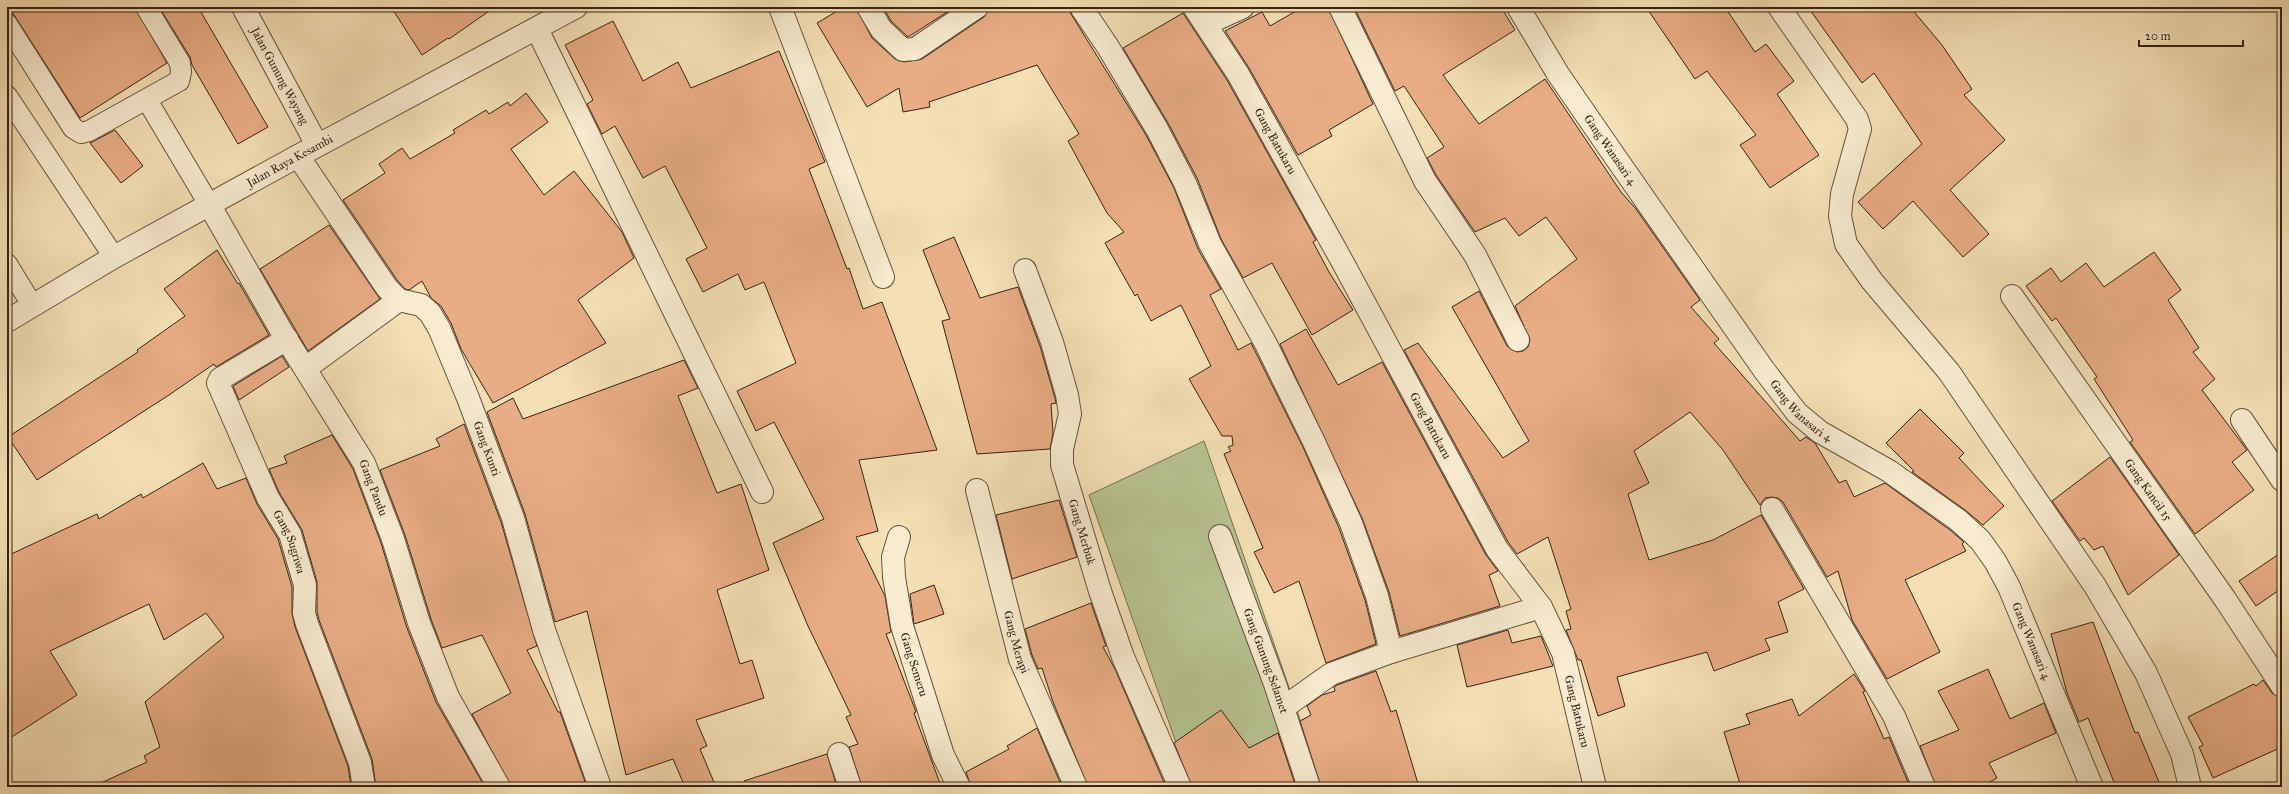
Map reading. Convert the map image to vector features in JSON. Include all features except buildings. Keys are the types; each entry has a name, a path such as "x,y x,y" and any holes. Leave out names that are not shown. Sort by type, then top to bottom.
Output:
{"street":[{"name":"Jalan Gunung Wayang","path":"243,7 317,145"},
{"name":"Jalan Raya Kesambi","path":"7,321 114,258 210,206 317,145 576,7"},
{"path":"780,7 883,277"},
{"path":"868,7 881,29 903,50 915,49 967,9"},
{"path":"1081,7 1108,47 1157,129 1185,183 1210,244 1266,344 1314,442 1351,523 1377,596 1391,652"},
{"path":"1200,16 1242,7"},
{"path":"1340,7 1425,182 1475,254 1518,340"},
{"name":"Gang Wanasari 4","path":"1518,7 1558,74 1746,345 1797,413 1820,432 1868,458 1931,500 1980,540 1995,562 2009,587 2092,787"},
{"path":"1779,7 1857,119 1860,129 1842,194 1840,216 1846,244 1872,281 1949,372 2095,586 2146,673 2182,754 2190,787"},
{"name":"Gang Batukaru","path":"1200,16 1238,74 1342,261 1497,549 1541,607 1562,653 1595,787"},
{"path":"537,29 762,492"},
{"path":"298,156 388,288 399,300 306,368"},
{"name":"Gang Pandu","path":"210,206 287,339 364,463 393,539 419,623 448,697 499,787"},
{"name":"Gang Merbuk","path":"1025,270 1052,342 1067,395 1070,414 1062,449 1062,465 1100,591 1123,657 1180,787"},
{"name":"Gang Kancil 15","path":"2012,296 2225,599 2282,686"},
{"name":"Gang Kunti","path":"399,300 421,305 430,313 439,328 468,398 513,518 544,630 600,787"},
{"name":"Gang Sugriwa","path":"287,339 220,379 218,389 268,498 290,534 306,585 304,613 307,624 360,763 364,787"},
{"path":"2242,420 2282,480"},
{"name":"Gang Merapi","path":"977,490 1020,659 1076,787"},
{"path":"1772,509 1894,716 1924,787"},
{"name":"Gang Gunung Selamet","path":"1220,536 1283,708 1309,787"},
{"name":"Gang Semeru","path":"899,537 893,557 894,577 902,626 943,755 959,787"},
{"path":"1283,708 1331,674 1391,652 1541,607"},
{"path":"839,754 850,787"}],"lane":[{"path":"7,24 73,128 81,133 90,131 179,81 181,72 180,63 146,7"},
{"path":"7,96 114,258"},
{"path":"147,100 210,206"},
{"path":"7,264 32,305"}],"green space":[{"path":"1204,441 1303,728 1186,771 1089,495"}]}
